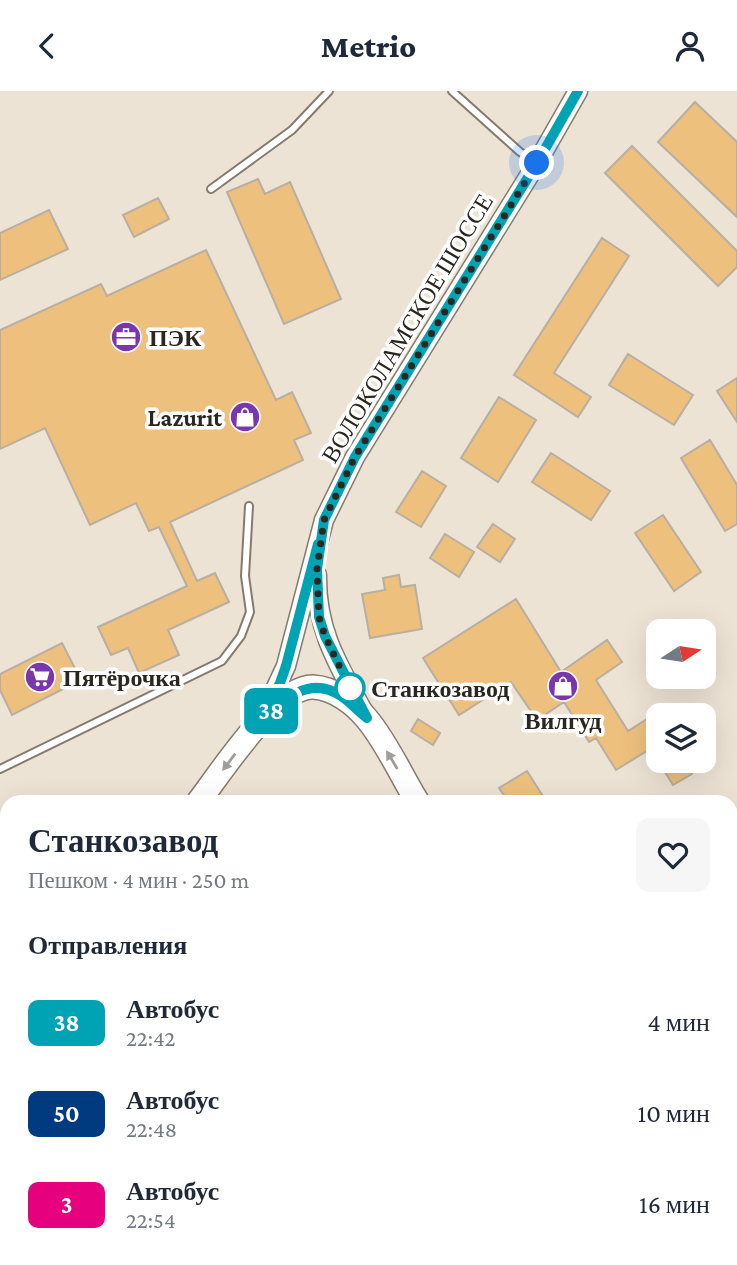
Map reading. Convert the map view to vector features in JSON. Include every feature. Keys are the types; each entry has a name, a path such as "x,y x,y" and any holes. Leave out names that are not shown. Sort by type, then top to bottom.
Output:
{"highway":[{"path":"204,795 259,722 288,696 312,687 339,694 367,718 413,795"}],"street":[{"name":"ВОЛОКОЛАМСКОЕ ШОССЕ","path":"259,722 286,666 324,520 355,457 537,163 578,91"},
{"name":"ВОЛОКОЛАМСКОЕ ШОССЕ","path":"324,520 317,569 319,617 325,636 367,718"}],"lane":[{"path":"211,189 292,130 329,91"},
{"path":"452,91 520,152 537,163"},
{"path":"0,769 222,661 241,636 250,612 245,576 249,506"}],"building":[{"path":"695,102 737,142 737,217 658,142"},
{"path":"632,146 737,251 737,267 718,286 605,173"},
{"path":"258,179 265,194 290,182 341,299 284,324 227,192"},
{"path":"158,198 169,219 134,237 123,215"},
{"path":"49,210 68,249 0,280 0,233"},
{"path":"602,238 629,256 554,373 591,397 578,417 514,375"},
{"path":"206,250 276,400 292,392 311,433 294,440 303,460 170,522 197,581 215,573 229,602 168,630 179,655 139,673 128,648 111,655 98,627 187,586 159,527 149,531 136,503 90,525 45,428 0,449 0,330 101,284 107,296"},
{"path":"628,354 693,395 674,425 609,385"},
{"path":"737,378 737,422 717,391"},
{"path":"499,397 536,420 498,482 461,458"},
{"path":"710,440 737,485 737,524 725,531 681,458"},
{"path":"551,453 610,491 591,520 532,482"},
{"path":"422,471 446,486 421,527 396,512"},
{"path":"663,515 701,572 674,591 635,533"},
{"path":"493,524 515,539 500,562 477,547"},
{"path":"445,534 474,552 459,577 430,558"},
{"path":"399,575 401,587 415,585 422,629 370,638 362,594 385,590 383,578"},
{"path":"516,599 561,672 607,640 622,662 596,680 628,731 646,720 646,751 616,770 596,738 589,742 564,702 537,720 511,682 459,715 423,658"},
{"name":"Пятёрочка","path":"62,643 81,680 12,715 0,690 0,674"},
{"path":"418,719 440,733 433,745 411,731"},
{"path":"527,771 542,795 504,795 499,788"},
{"path":"666,773 692,774 673,785"}],"bus line":[{"name":"38","path":"318,544 286,666 259,722 288,696 312,687 339,694 367,718 325,636 319,617 317,569 324,520 355,457 537,163 578,91"}],"place":[{"name":"ПЭК","path":"126,337"},
{"name":"Lazurit","path":"245,417"},
{"name":"Пятёрочка","path":"40,677"},
{"name":"Вилгуд","path":"563,686"},
{"name":"Станкозавод","path":"350,688"}],"route":[{"path":"350,688 325,636 319,617 317,569 324,520 355,457 537,163"}]}
